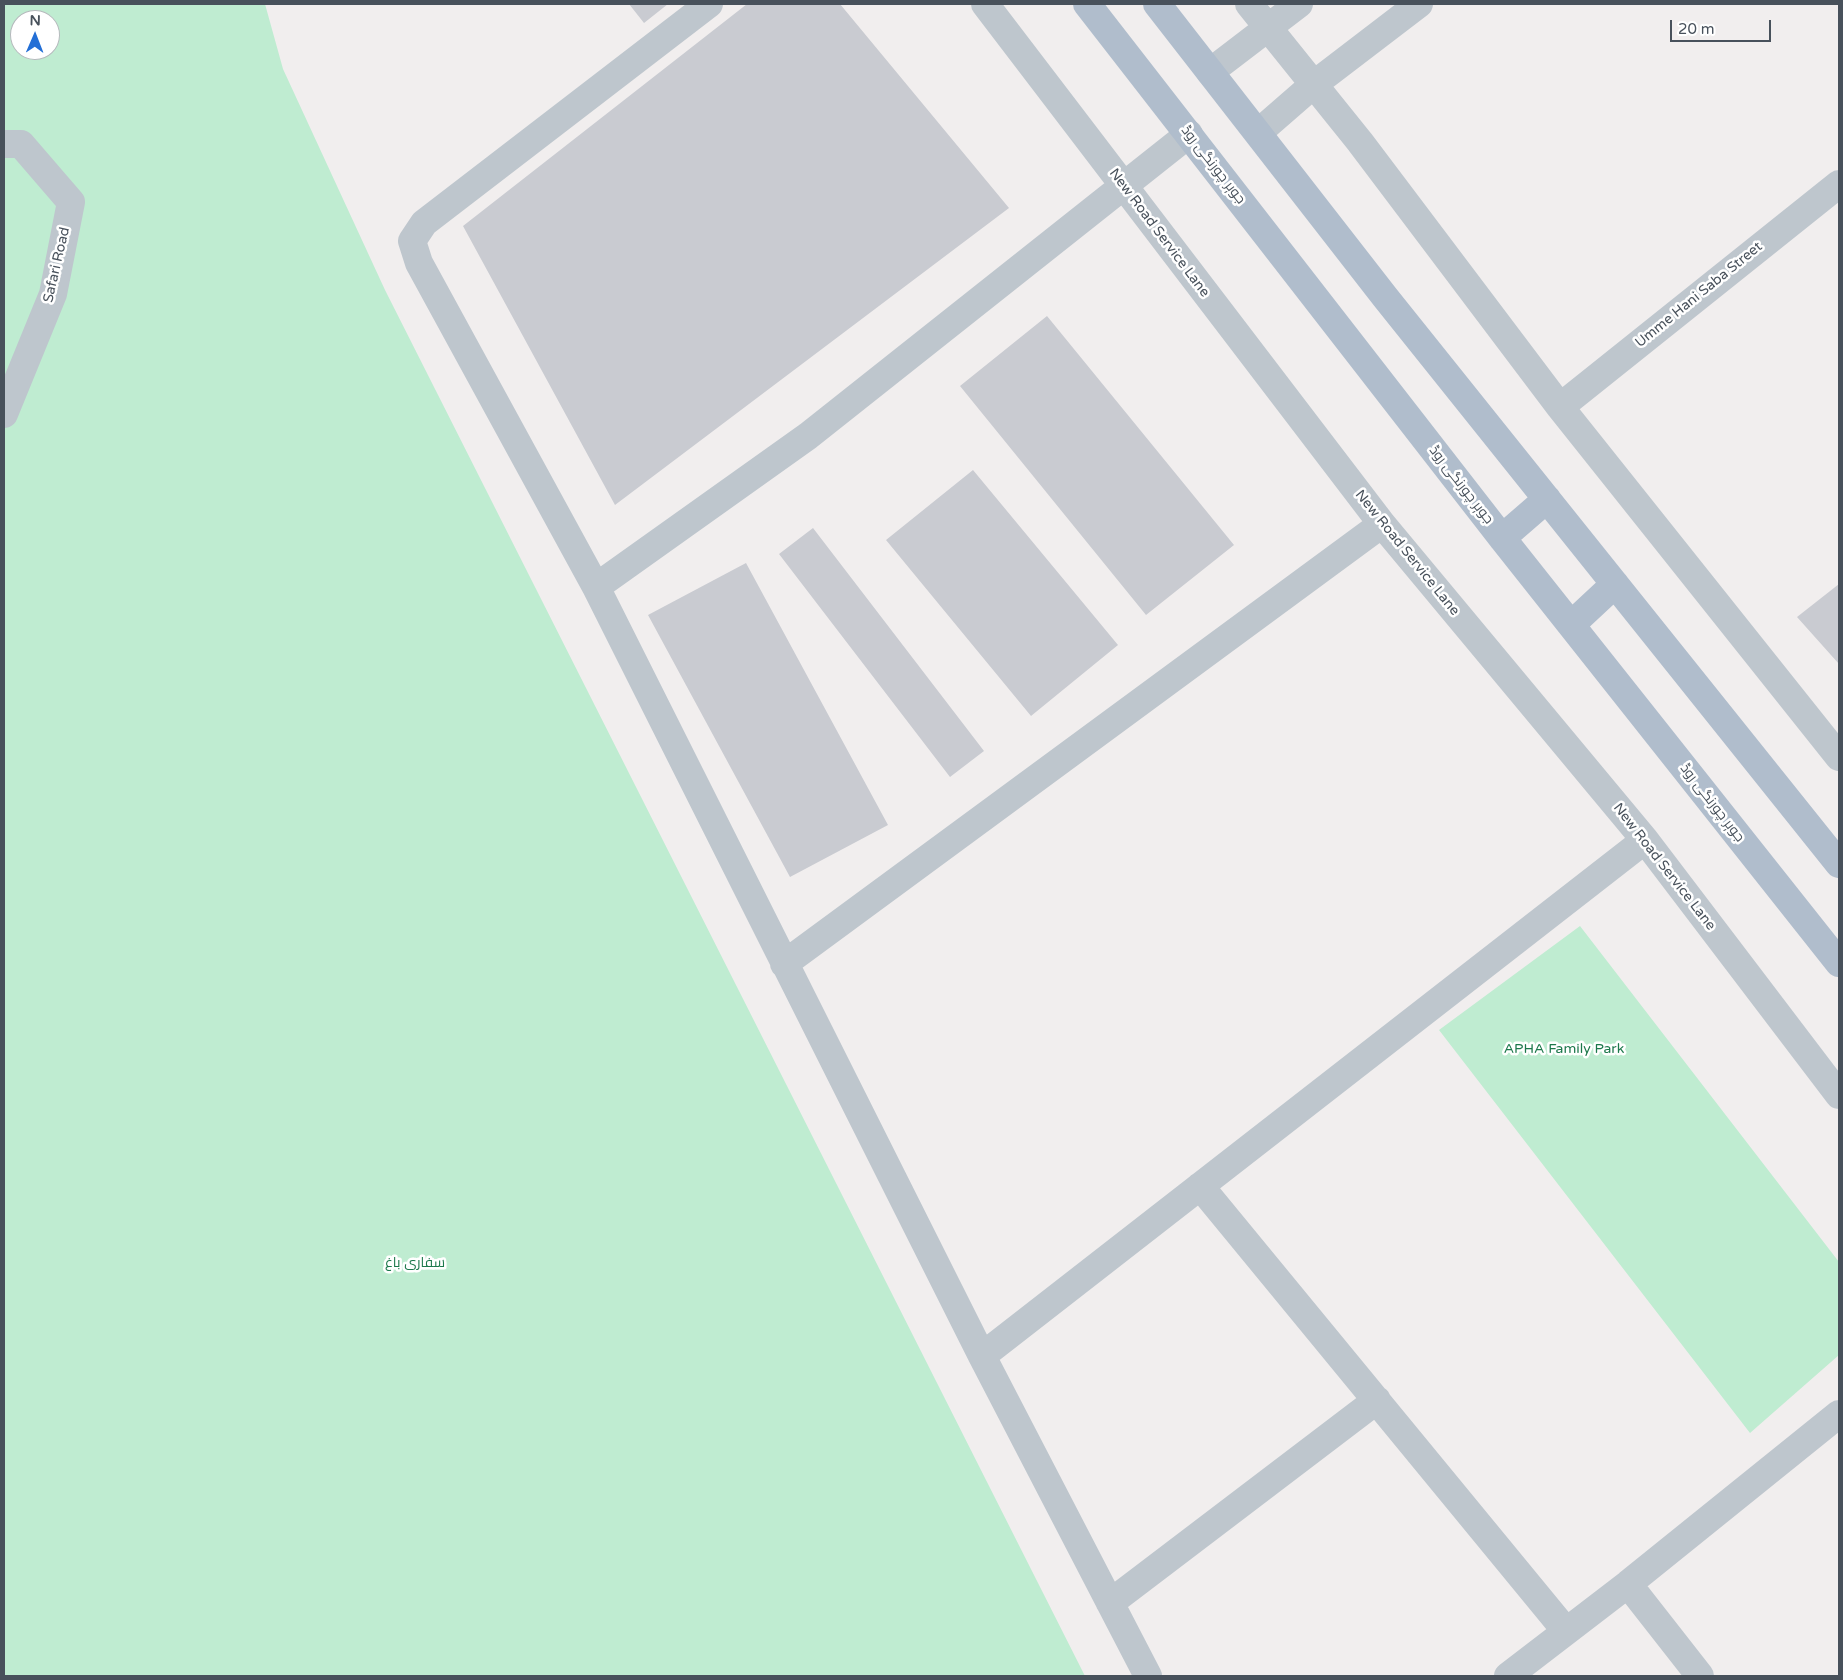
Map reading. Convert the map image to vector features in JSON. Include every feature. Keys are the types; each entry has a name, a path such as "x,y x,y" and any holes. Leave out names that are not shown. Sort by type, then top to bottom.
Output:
{"main road":[{"name":"جوہر چورنگی روڈ","path":"1087,4 1190,134 1502,538 1839,963"},
{"path":"1158,4 1385,296 1839,864"},
{"path":"1502,538 1547,499"},
{"path":"1571,625 1615,584"}],"street":[{"path":"709,4 424,223 412,241 418,263 596,587 982,1356 1148,1676"},
{"name":"New Road Service Lane","path":"985,4 1382,524 1644,840 1839,1095"},
{"path":"1249,4 1360,142 1560,407 1839,757"},
{"path":"1210,72 1299,4"},
{"path":"1259,132 1313,85 1419,4"},
{"path":"596,587 808,436 1190,134"},
{"name":"Safari Road","path":"4,144 21,144 71,202 54,294 4,414"},
{"name":"Umme Hani Saba Street","path":"1560,407 1839,184"},
{"path":"784,964 1382,524"},
{"path":"982,1356 1644,840"},
{"path":"1200,1186 1566,1632"},
{"path":"1110,1603 1377,1400"},
{"path":"1508,1676 1628,1584 1839,1414"},
{"path":"1628,1584 1700,1676"}],"green space":[{"name":"سفاری باغ","path":"4,4 265,4 283,69 385,290 1085,1676 4,1676"},
{"name":"APHA Family Park","path":"1580,926 1839,1262 1839,1355 1750,1433 1439,1030"}],"building":[{"path":"629,4 668,4 644,23"},
{"path":"747,4 840,4 1009,208 615,505 463,226"},
{"path":"1047,316 1234,545 1146,615 960,386"},
{"path":"973,470 1118,645 1031,716 886,540"},
{"path":"813,528 984,751 950,777 779,554"},
{"path":"746,563 888,825 790,877 648,615"},
{"path":"1839,584 1839,664 1797,617"}]}
